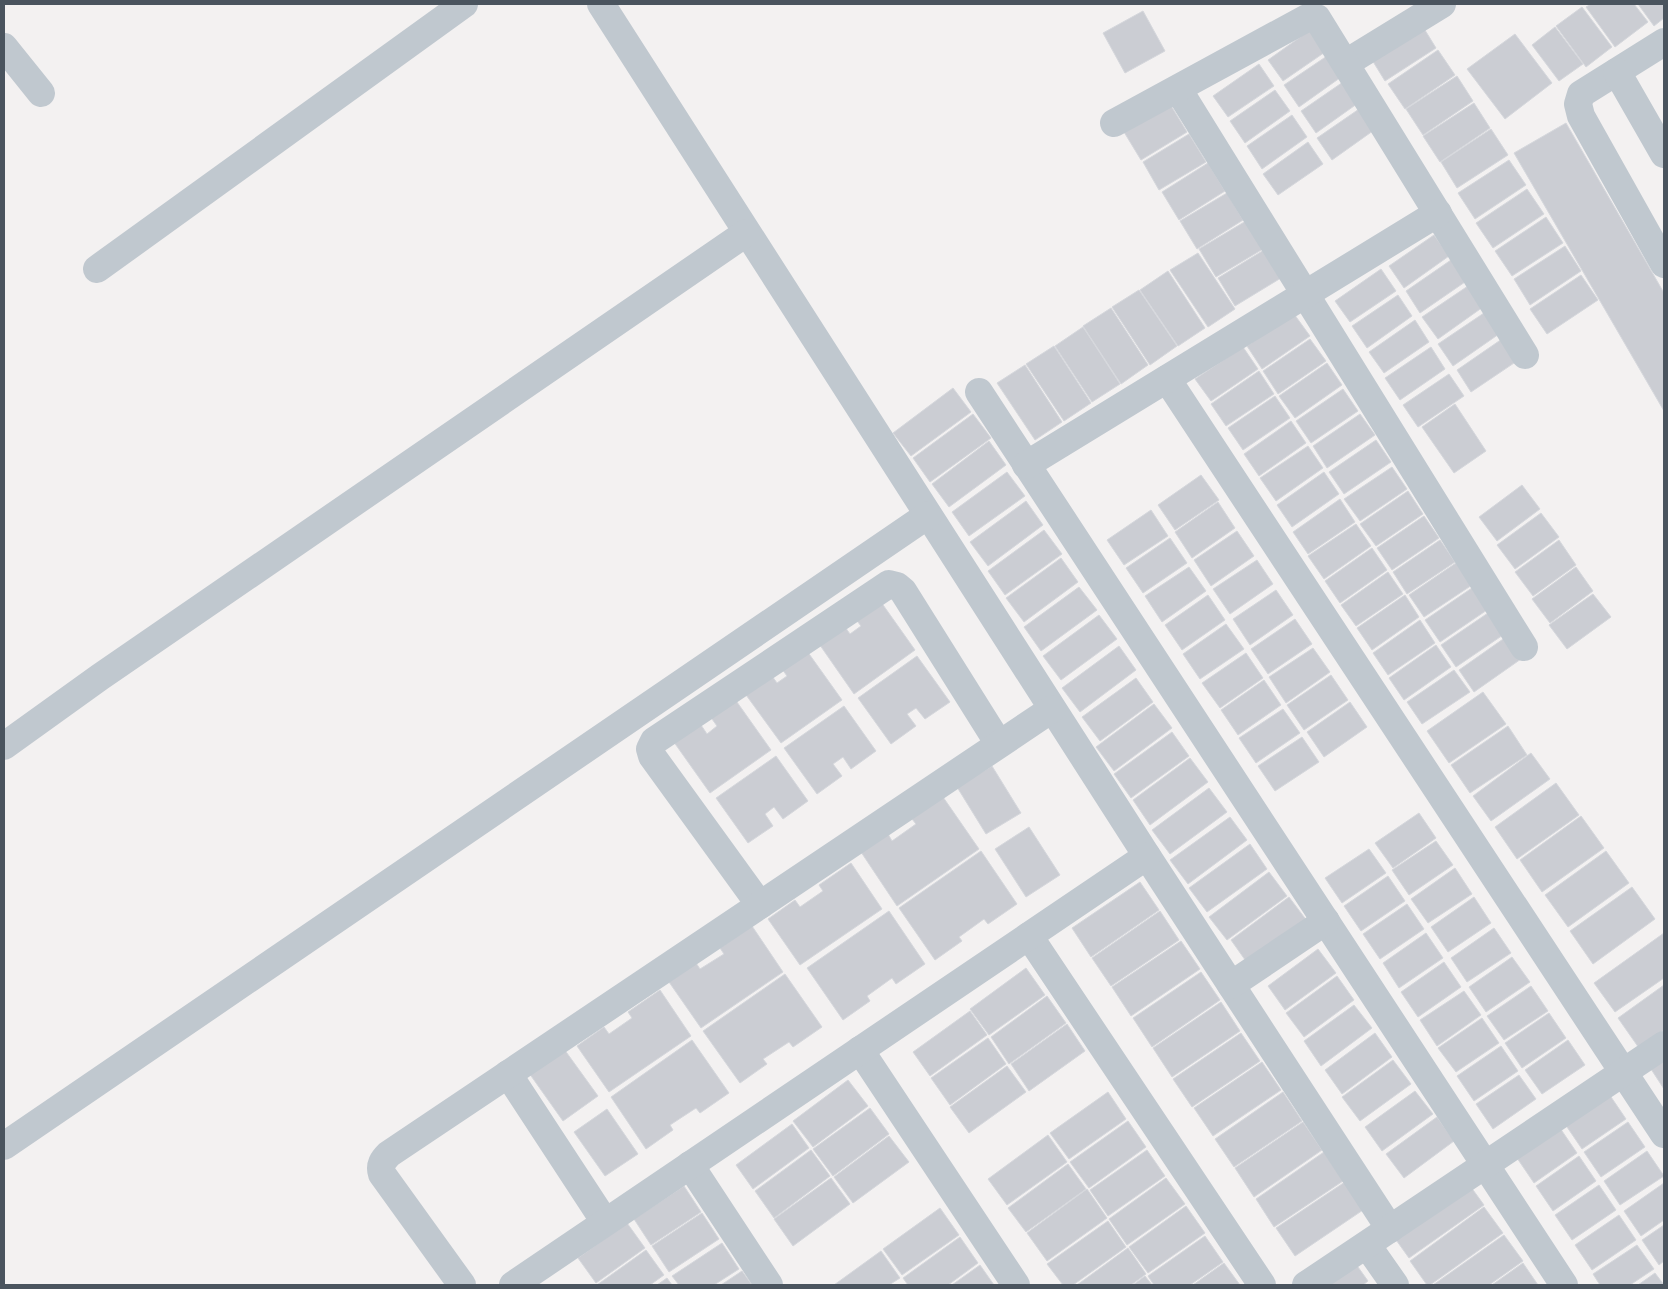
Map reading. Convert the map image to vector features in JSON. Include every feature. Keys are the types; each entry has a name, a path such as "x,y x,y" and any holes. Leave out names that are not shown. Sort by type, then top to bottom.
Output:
{"street":[{"path":"97,269 464,4"},
{"path":"601,4 1052,709 1390,1228"},
{"path":"1346,63 1442,4"},
{"path":"1114,123 1307,18 1317,18 1525,355"},
{"path":"1664,42 1581,94 1578,104 1581,116 1664,264"},
{"path":"4,47 41,93"},
{"path":"1617,72 1664,154"},
{"path":"1178,89 1524,647"},
{"path":"1026,465 1438,213"},
{"path":"4,746 116,666 746,233"},
{"path":"1166,379 1664,1134"},
{"path":"979,392 1564,1285"},
{"path":"4,1146 928,515"},
{"path":"760,905 652,756 650,749 654,741 889,584 896,586 902,591 999,744"},
{"path":"462,1285 380,1169 382,1162 388,1154 1052,709"},
{"path":"512,1285 1147,856"},
{"path":"1231,985 1326,921"},
{"path":"1029,936 1262,1285"},
{"path":"1306,1285 1664,1045"},
{"path":"860,1050 1016,1285"},
{"path":"508,1074 605,1222"},
{"path":"690,1165 769,1285"},
{"path":"1367,1245 1394,1285"}],"building":[{"path":"1591,4 1634,4 1648,22 1615,47 1586,7"},
{"path":"1638,4 1664,4 1664,18 1654,26"},
{"path":"1582,7 1612,47 1586,67 1556,26"},
{"path":"1143,11 1165,51 1125,73 1103,33"},
{"path":"1420,22 1436,48 1385,81 1369,55"},
{"path":"1555,27 1583,64 1559,81 1532,45"},
{"path":"1313,28 1328,50 1283,81 1268,60"},
{"path":"1515,34 1552,83 1505,119 1467,69"},
{"path":"1438,50 1455,75 1405,109 1388,84"},
{"path":"1330,54 1344,75 1299,107 1284,85"},
{"path":"1259,64 1274,86 1228,117 1213,96"},
{"path":"1457,76 1473,101 1423,135 1406,109"},
{"path":"1346,80 1361,101 1316,133 1301,111"},
{"path":"1275,90 1290,111 1245,143 1230,121"},
{"path":"1474,103 1490,128 1440,162 1423,136"},
{"path":"1170,104 1187,132 1141,160 1124,132"},
{"path":"1362,107 1377,128 1332,160 1317,138"},
{"path":"1292,115 1307,137 1262,169 1247,146"},
{"path":"1566,123 1664,293 1664,411 1514,153"},
{"path":"1491,129 1508,155 1457,188 1441,162"},
{"path":"1189,134 1206,162 1159,190 1143,162"},
{"path":"1308,142 1323,164 1278,195 1263,174"},
{"path":"1509,160 1526,185 1475,219 1458,193"},
{"path":"1208,163 1225,191 1179,220 1162,192"},
{"path":"1527,189 1544,214 1493,248 1476,223"},
{"path":"1227,193 1243,220 1197,249 1180,221"},
{"path":"1546,217 1563,243 1512,276 1495,251"},
{"path":"1246,221 1263,249 1216,277 1199,249"},
{"path":"1434,235 1449,256 1404,288 1389,266"},
{"path":"1565,246 1581,271 1530,305 1514,279"},
{"path":"1264,250 1281,278 1235,306 1218,278"},
{"path":"1198,253 1235,309 1208,327 1170,270"},
{"path":"1451,260 1465,282 1420,313 1406,291"},
{"path":"1381,269 1396,291 1350,322 1335,301"},
{"path":"1168,271 1205,328 1178,346 1140,290"},
{"path":"1581,275 1598,300 1547,334 1530,309"},
{"path":"1468,286 1483,307 1438,339 1422,317"},
{"path":"1139,290 1177,346 1150,365 1112,307"},
{"path":"1398,295 1412,316 1367,348 1352,326"},
{"path":"1111,308 1148,365 1121,384 1083,326"},
{"path":"1484,313 1499,334 1453,366 1438,344"},
{"path":"1294,314 1310,336 1262,369 1247,346"},
{"path":"1415,320 1429,342 1384,373 1369,352"},
{"path":"1083,327 1120,384 1092,402 1055,346"},
{"path":"1310,339 1326,361 1278,394 1263,371"},
{"path":"1502,339 1517,361 1471,392 1457,370"},
{"path":"1054,346 1091,403 1064,421 1026,364"},
{"path":"1243,347 1258,369 1211,401 1195,379"},
{"path":"1431,347 1445,369 1400,400 1385,378"},
{"path":"1327,363 1342,385 1295,418 1279,396"},
{"path":"1025,365 1062,422 1035,440 997,383"},
{"path":"1259,371 1274,394 1226,426 1211,404"},
{"path":"1449,374 1464,396 1418,427 1403,405"},
{"path":"953,388 971,412 911,456 893,433"},
{"path":"1343,389 1358,411 1311,443 1296,421"},
{"path":"1275,396 1290,418 1243,450 1228,428"},
{"path":"1455,404 1486,451 1454,473 1422,427"},
{"path":"973,414 991,438 930,482 913,458"},
{"path":"1360,414 1375,435 1327,468 1313,446"},
{"path":"1291,421 1306,443 1259,476 1244,454"},
{"path":"1376,440 1391,462 1344,494 1329,472"},
{"path":"989,441 1006,465 949,507 932,484"},
{"path":"1308,446 1323,468 1276,501 1260,478"},
{"path":"1392,467 1407,489 1360,521 1344,499"},
{"path":"1007,472 1025,496 969,536 952,512"},
{"path":"1324,472 1339,494 1292,527 1277,505"},
{"path":"1201,475 1219,500 1175,530 1158,505"},
{"path":"1522,485 1540,509 1497,541 1479,517"},
{"path":"1408,491 1423,514 1376,546 1360,524"},
{"path":"1340,499 1355,522 1308,554 1293,532"},
{"path":"1026,501 1043,525 988,566 970,542"},
{"path":"1218,502 1235,528 1192,558 1175,532"},
{"path":"1151,510 1168,536 1124,565 1107,540"},
{"path":"1541,513 1559,537 1515,569 1497,545"},
{"path":"1424,516 1439,538 1392,570 1377,548"},
{"path":"1356,524 1371,546 1324,579 1308,556"},
{"path":"1044,530 1062,554 1005,595 988,571"},
{"path":"1237,531 1254,556 1211,586 1194,560"},
{"path":"1170,538 1187,563 1143,593 1126,568"},
{"path":"1440,540 1455,562 1407,594 1393,572"},
{"path":"1559,540 1576,565 1533,596 1515,572"},
{"path":"1372,548 1387,570 1340,603 1325,581"},
{"path":"1061,558 1078,582 1024,622 1006,598"},
{"path":"1257,560 1273,584 1230,614 1213,589"},
{"path":"1456,563 1472,585 1424,617 1409,595"},
{"path":"1189,567 1206,591 1162,622 1145,596"},
{"path":"1576,567 1593,591 1550,623 1532,599"},
{"path":"1388,572 1403,594 1356,626 1341,605"},
{"path":"1079,587 1097,610 1041,651 1024,627"},
{"path":"1472,588 1487,610 1440,642 1425,620"},
{"path":"1276,590 1293,615 1250,645 1233,619"},
{"path":"1593,594 1611,617 1567,649 1549,625"},
{"path":"876,595 915,650 854,694 815,638 840,620 850,634 861,626 851,613"},
{"path":"1208,595 1225,620 1182,650 1165,625"},
{"path":"1405,595 1419,617 1372,650 1357,628"},
{"path":"1488,613 1503,635 1456,667 1441,645"},
{"path":"1099,615 1117,639 1061,680 1043,656"},
{"path":"1295,619 1312,644 1268,674 1251,649"},
{"path":"1420,620 1435,643 1388,675 1373,653"},
{"path":"1226,624 1244,649 1200,679 1183,654"},
{"path":"1506,637 1521,659 1474,692 1459,670"},
{"path":"802,644 842,700 781,743 741,688 767,669 777,683 787,676 777,662"},
{"path":"1436,645 1451,667 1404,700 1389,678"},
{"path":"1119,646 1136,670 1080,712 1062,688"},
{"path":"1313,648 1330,672 1286,703 1269,677"},
{"path":"1246,653 1263,678 1220,708 1202,683"},
{"path":"917,656 950,702 925,719 916,708 907,714 916,726 891,744 858,698"},
{"path":"1454,670 1470,692 1422,724 1407,702"},
{"path":"1331,675 1348,700 1304,730 1287,705"},
{"path":"1136,678 1153,702 1100,741 1082,717"},
{"path":"1264,680 1281,705 1238,735 1221,710"},
{"path":"1483,692 1506,724 1449,763 1427,731"},
{"path":"732,695 771,750 710,793 671,738 697,719 707,734 717,726 707,712"},
{"path":"1350,702 1367,727 1324,757 1307,732"},
{"path":"1154,704 1172,728 1114,771 1096,747"},
{"path":"844,706 876,751 851,769 843,757 833,764 842,776 817,794 784,748"},
{"path":"1283,709 1300,733 1256,763 1239,738"},
{"path":"1508,726 1527,755 1470,793 1451,765"},
{"path":"1172,732 1189,756 1131,798 1114,774"},
{"path":"1302,737 1319,762 1275,791 1258,766"},
{"path":"1531,753 1550,779 1491,821 1473,796"},
{"path":"776,756 808,801 783,819 774,807 765,814 773,826 748,843 716,798"},
{"path":"1190,758 1208,782 1150,825 1133,800"},
{"path":"992,766 1021,813 986,834 957,787"},
{"path":"1556,783 1579,815 1517,859 1495,827"},
{"path":"1209,788 1227,812 1170,854 1152,830"},
{"path":"943,797 979,849 897,906 861,852 888,834 892,841 916,824 912,819"},
{"path":"1419,813 1436,838 1393,868 1375,843"},
{"path":"1581,816 1604,848 1542,892 1520,860"},
{"path":"1230,817 1247,840 1188,884 1170,860"},
{"path":"1029,827 1060,875 1026,897 995,849"},
{"path":"1436,841 1453,865 1409,895 1392,870"},
{"path":"1250,844 1267,869 1207,912 1189,888"},
{"path":"1369,849 1386,873 1342,903 1325,878"},
{"path":"981,851 1017,904 988,924 984,919 959,937 962,941 935,960 899,908"},
{"path":"1606,851 1629,883 1568,927 1545,895"},
{"path":"851,863 882,909 800,965 768,919 795,900 800,907 823,891 819,885"},
{"path":"1455,868 1472,894 1428,923 1411,899"},
{"path":"1269,872 1287,896 1227,940 1209,917"},
{"path":"1388,876 1405,901 1361,931 1344,906"},
{"path":"1140,882 1159,910 1091,957 1072,928"},
{"path":"1632,887 1655,919 1593,964 1570,931"},
{"path":"1289,897 1307,921 1248,964 1231,940"},
{"path":"1474,897 1491,923 1448,952 1431,927"},
{"path":"1407,904 1424,929 1380,959 1363,934"},
{"path":"889,911 925,964 896,984 892,978 867,996 870,1001 843,1020 807,968"},
{"path":"1160,911 1179,940 1111,986 1092,958"},
{"path":"752,926 783,972 701,1028 669,982 696,963 700,969 724,954 720,948"},
{"path":"1494,928 1511,953 1467,982 1451,958"},
{"path":"1426,933 1443,958 1399,988 1383,963"},
{"path":"1664,933 1664,978 1615,1012 1594,983"},
{"path":"1181,941 1200,969 1131,1016 1112,987"},
{"path":"1318,949 1336,973 1285,1010 1268,986"},
{"path":"1512,957 1530,982 1486,1012 1469,987"},
{"path":"1444,962 1461,987 1418,1017 1401,992"},
{"path":"1026,968 1045,995 989,1035 970,1009"},
{"path":"1201,972 1220,1000 1152,1047 1133,1018"},
{"path":"785,974 822,1027 793,1047 789,1042 763,1059 767,1064 740,1083 703,1031"},
{"path":"1337,976 1354,1000 1304,1037 1286,1013"},
{"path":"1664,985 1664,1030 1639,1048 1618,1018"},
{"path":"1531,986 1548,1011 1504,1040 1487,1016"},
{"path":"660,990 691,1036 609,1092 577,1046 604,1027 609,1034 632,1018 628,1012"},
{"path":"1464,991 1481,1015 1437,1046 1420,1020"},
{"path":"1047,996 1066,1023 1009,1064 991,1037"},
{"path":"1221,1002 1240,1031 1172,1077 1153,1048"},
{"path":"1354,1005 1372,1028 1321,1066 1304,1041"},
{"path":"970,1011 987,1035 930,1076 913,1052"},
{"path":"1549,1013 1566,1038 1522,1068 1505,1043"},
{"path":"1482,1018 1499,1043 1456,1072 1438,1048"},
{"path":"1067,1024 1085,1051 1029,1091 1011,1064"},
{"path":"1241,1033 1260,1061 1192,1107 1173,1079"},
{"path":"1375,1033 1392,1057 1342,1094 1325,1070"},
{"path":"988,1038 1006,1064 950,1105 931,1078"},
{"path":"692,1040 729,1093 700,1113 696,1108 670,1125 673,1130 646,1149 611,1097"},
{"path":"1568,1040 1585,1065 1542,1094 1525,1070"},
{"path":"1501,1046 1518,1071 1474,1101 1457,1076"},
{"path":"564,1049 598,1096 563,1121 529,1073"},
{"path":"1664,1055 1664,1089 1649,1066"},
{"path":"1393,1060 1411,1084 1360,1121 1342,1097"},
{"path":"1262,1062 1281,1090 1213,1136 1194,1108"},
{"path":"1007,1066 1026,1092 969,1133 950,1107"},
{"path":"1519,1075 1536,1099 1493,1129 1476,1104"},
{"path":"848,1080 868,1106 813,1147 793,1121"},
{"path":"1415,1091 1433,1114 1382,1151 1365,1127"},
{"path":"1108,1092 1126,1119 1069,1159 1050,1133"},
{"path":"1283,1092 1302,1121 1234,1167 1215,1139"},
{"path":"1609,1094 1626,1119 1582,1149 1565,1124"},
{"path":"870,1108 889,1134 833,1176 813,1149"},
{"path":"607,1109 638,1154 605,1176 574,1132"},
{"path":"1437,1117 1454,1141 1404,1178 1386,1154"},
{"path":"1128,1121 1146,1147 1089,1188 1070,1162"},
{"path":"1303,1122 1322,1150 1254,1197 1235,1168"},
{"path":"1628,1122 1645,1147 1601,1177 1584,1152"},
{"path":"792,1124 809,1148 753,1189 736,1165"},
{"path":"1560,1128 1577,1153 1534,1183 1517,1158"},
{"path":"1048,1135 1067,1162 1007,1205 988,1179"},
{"path":"889,1136 909,1162 853,1203 834,1177"},
{"path":"811,1150 830,1176 774,1218 755,1191"},
{"path":"1147,1150 1165,1176 1108,1216 1090,1190"},
{"path":"1647,1151 1664,1176 1620,1205 1604,1181"},
{"path":"1324,1152 1343,1181 1274,1227 1256,1199"},
{"path":"1579,1156 1596,1181 1553,1211 1536,1186"},
{"path":"1068,1164 1086,1189 1026,1232 1008,1208"},
{"path":"831,1178 850,1204 793,1246 774,1219"},
{"path":"1166,1178 1185,1204 1127,1245 1109,1219"},
{"path":"1345,1182 1363,1210 1295,1256 1276,1228"},
{"path":"1468,1183 1484,1205 1409,1258 1394,1237"},
{"path":"1664,1183 1664,1220 1641,1236 1624,1211"},
{"path":"1599,1185 1616,1210 1572,1240 1555,1215"},
{"path":"684,1186 701,1212 651,1245 634,1219"},
{"path":"1087,1189 1107,1218 1047,1261 1027,1233"},
{"path":"1186,1206 1205,1233 1148,1273 1129,1247"},
{"path":"1484,1207 1503,1233 1430,1285 1427,1285 1410,1261"},
{"path":"940,1208 959,1235 902,1275 883,1249"},
{"path":"702,1213 719,1239 669,1272 652,1246"},
{"path":"1619,1215 1636,1240 1592,1270 1575,1245"},
{"path":"1108,1221 1126,1247 1073,1285 1063,1285 1047,1264"},
{"path":"627,1223 645,1248 596,1283 578,1258"},
{"path":"1664,1225 1664,1261 1659,1265 1642,1240"},
{"path":"1504,1235 1523,1261 1489,1285 1433,1285"},
{"path":"1205,1236 1223,1262 1190,1285 1154,1285 1148,1276"},
{"path":"960,1237 978,1263 948,1285 908,1285 903,1278"},
{"path":"722,1243 739,1269 714,1285 679,1285 672,1276"},
{"path":"1637,1245 1654,1269 1630,1285 1600,1285 1593,1274"},
{"path":"1128,1248 1146,1274 1131,1285 1077,1285"},
{"path":"646,1250 664,1275 650,1285 597,1285"},
{"path":"881,1251 900,1278 889,1285 834,1285"},
{"path":"1353,1260 1368,1281 1363,1285 1317,1285"},
{"path":"1224,1263 1240,1285 1193,1285"},
{"path":"1523,1263 1538,1285 1492,1285"},
{"path":"980,1265 994,1285 952,1285"},
{"path":"742,1271 752,1285 721,1285"},
{"path":"1655,1273 1664,1285 1638,1285"},
{"path":"1145,1276 1152,1285 1133,1285"},
{"path":"667,1278 672,1285 657,1285"}]}
